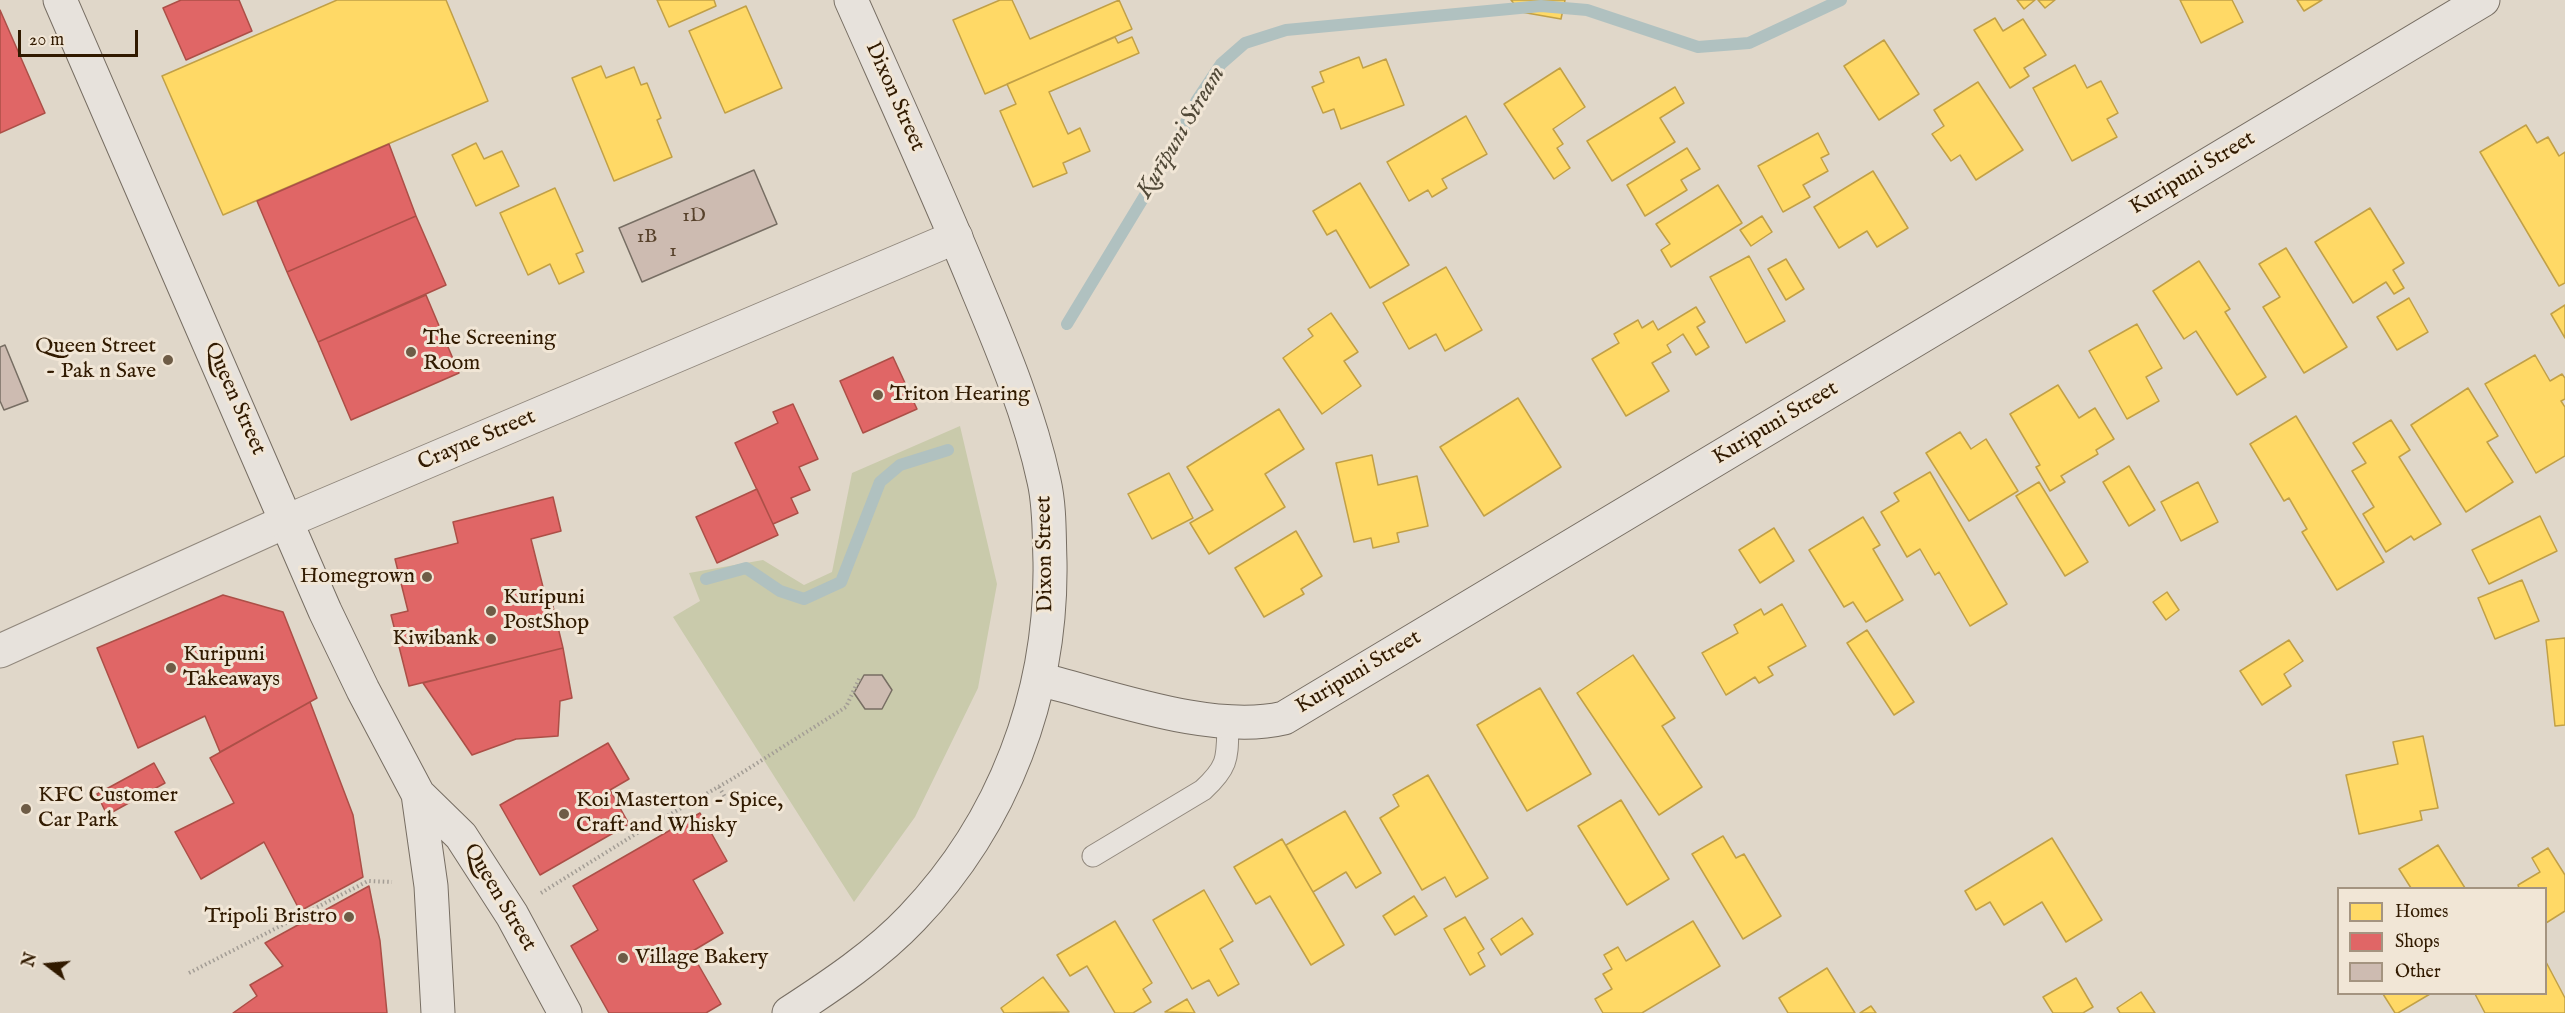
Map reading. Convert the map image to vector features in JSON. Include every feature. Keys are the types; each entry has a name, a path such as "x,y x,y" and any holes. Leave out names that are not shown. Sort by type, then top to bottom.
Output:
{"street":[{"name":"Queen Street","path":"60,0 325,611 363,690 418,794 461,836 512,915 565,1013"},
{"name":"Dixon Street","path":"789,1013 843,977 911,920 947,878 981,828 1002,791 1022,740 1040,679 1050,597 1049,526 1045,484 1034,442 1004,353 956,237 851,0"},
{"name":"Kuripuni Street","path":"1040,679 1172,713 1228,722 1264,723 1284,718 2482,0"},
{"name":"Crayne Street","path":"0,651 287,521 956,237"},
{"name":"Queen Street","path":"418,794 431,886 438,1013"}],"lane":[{"path":"1093,856 1203,790 1218,776 1227,760 1228,722"}],"path":[{"path":"512,915 560,880 719,787 846,707 860,677"},
{"path":"719,787 725,797"},
{"path":"189,973 368,881 394,882"}],"green space":[{"path":"960,426 997,584 978,688 915,817 854,902 673,617 700,601 689,573 763,560 804,585 832,572 852,473"}],"building: Homes":[{"path":"337,0 446,0 488,101 223,215 162,76"},
{"path":"657,0 714,0 716,6 669,27"},
{"path":"1000,0 1012,0 1030,39 1119,0 1132,29 985,94 953,20"},
{"path":"1511,0 1565,0 1561,19 1521,12"},
{"path":"2017,0 2035,0 2024,9"},
{"path":"2038,0 2055,0 2045,8"},
{"path":"2180,0 2232,0 2243,22 2201,43"},
{"path":"2297,0 2322,0 2304,11"},
{"path":"746,6 782,88 725,113 689,31"},
{"path":"1995,18 2003,31 2023,19 2046,55 2024,68 2029,76 2010,88 1974,30"},
{"path":"1115,37 1118,43 1132,37 1139,53 1049,92 1068,134 1080,128 1090,151 1063,163 1067,173 1033,187 1000,111 1016,104 1007,84"},
{"path":"1884,40 1919,94 1879,120 1844,66"},
{"path":"1359,57 1363,68 1386,59 1404,105 1341,129 1334,109 1323,113 1312,87 1324,82 1320,72"},
{"path":"2075,65 2087,88 2101,81 2118,113 2107,119 2117,137 2072,161 2033,88"},
{"path":"601,66 606,78 634,67 641,85 647,83 661,118 657,120 672,157 614,181 572,78"},
{"path":"1560,68 1585,107 1553,129 1563,144 1557,148 1570,168 1554,179 1504,104"},
{"path":"1978,82 2023,150 1976,180 1960,155 1951,161 1932,134 1944,126 1934,110"},
{"path":"1675,87 1684,103 1660,118 1675,142 1612,181 1587,141"},
{"path":"1466,116 1487,154 1442,179 1447,188 1432,197 1428,190 1409,201 1387,162"},
{"path":"2526,125 2537,143 2548,137 2559,156 2565,152 2565,283 2559,286 2480,152"},
{"path":"1818,133 1829,154 1821,158 1828,171 1803,185 1810,197 1783,212 1758,166"},
{"path":"476,143 484,159 502,151 519,186 476,206 452,155"},
{"path":"1687,148 1700,169 1681,180 1687,190 1645,216 1627,185"},
{"path":"1873,171 1908,228 1877,247 1867,231 1839,248 1814,207"},
{"path":"1360,183 1409,265 1370,288 1336,230 1327,235 1313,211"},
{"path":"1718,185 1742,223 1671,267 1661,250 1670,244 1656,224"},
{"path":"555,188 583,251 576,254 584,272 559,284 550,264 528,275 500,213"},
{"path":"2370,208 2404,263 2393,270 2404,288 2394,294 2386,282 2353,303 2315,242"},
{"path":"1762,216 1772,232 1751,246 1740,230"},
{"path":"2286,248 2347,347 2304,373 2263,307 2280,297 2259,264"},
{"path":"1749,256 1785,321 1746,343 1710,277"},
{"path":"1786,259 1804,289 1786,300 1768,269"},
{"path":"2199,261 2230,309 2225,312 2266,377 2237,395 2196,331 2184,339 2153,291"},
{"path":"1446,267 1482,330 1445,351 1436,334 1409,349 1383,303"},
{"path":"2409,298 2428,332 2397,350 2377,317"},
{"path":"2565,305 2565,338 2551,314"},
{"path":"1696,307 1705,322 1697,327 1709,347 1696,355 1683,334 1667,345 1671,352 1652,363 1669,391 1626,416 1592,359 1619,343 1614,334 1638,320 1642,328 1653,321 1658,330"},
{"path":"1331,313 1358,352 1344,361 1361,386 1322,414 1283,358 1313,336 1308,329"},
{"path":"2137,324 2162,368 2146,377 2159,401 2127,419 2089,351"},
{"path":"2535,355 2550,381 2562,374 2565,378 2565,399 2561,401 2565,407 2565,456 2536,473 2485,384"},
{"path":"2058,385 2079,418 2095,408 2114,439 2096,450 2098,454 2061,476 2065,482 2050,491 2036,467 2040,465 2010,414"},
{"path":"2468,388 2498,436 2487,442 2513,482 2466,512 2411,425"},
{"path":"1518,398 1561,467 1484,516 1440,447"},
{"path":"1279,409 1304,449 1265,474 1285,507 1209,554 1190,523 1213,510 1187,467"},
{"path":"2296,416 2384,562 2337,590 2302,532 2307,529 2289,498 2284,501 2250,444"},
{"path":"2391,420 2410,450 2399,457 2441,524 2414,540 2411,536 2386,552 2363,514 2374,507 2352,471 2366,463 2353,443"},
{"path":"1960,432 1971,449 1986,439 2018,491 1969,521 1926,453"},
{"path":"1372,455 1378,485 1417,476 1428,526 1397,533 1399,542 1373,548 1371,538 1354,542 1336,463"},
{"path":"2129,466 2155,510 2129,526 2103,482"},
{"path":"1930,472 2007,604 1970,626 1939,572 1935,575 1920,549 1907,557 1881,512 1899,501 1894,493"},
{"path":"1169,473 1193,518 1152,539 1128,494"},
{"path":"2039,482 2088,562 2065,576 2016,496"},
{"path":"2198,482 2218,522 2181,541 2161,502"},
{"path":"2540,516 2557,551 2489,584 2472,550"},
{"path":"1863,517 1880,545 1873,549 1903,600 1866,622 1853,602 1844,607 1809,550"},
{"path":"1774,528 1794,561 1760,583 1739,550"},
{"path":"1296,531 1322,576 1301,589 1304,594 1264,617 1235,568"},
{"path":"2522,580 2539,621 2495,639 2478,598"},
{"path":"2167,592 2179,610 2166,620 2153,602"},
{"path":"1782,604 1806,646 1768,667 1773,675 1759,683 1755,677 1726,695 1702,653 1738,633 1734,625 1761,609 1764,615"},
{"path":"1867,630 1914,702 1894,715 1847,643"},
{"path":"2565,638 2565,725 2555,726 2546,640"},
{"path":"2289,640 2303,661 2284,674 2291,686 2262,705 2240,671"},
{"path":"1633,655 1675,718 1662,726 1702,787 1659,815 1577,693"},
{"path":"1540,688 1591,774 1527,811 1477,725"},
{"path":"2423,736 2438,808 2420,811 2422,820 2359,834 2346,775 2398,764 2393,742"},
{"path":"1428,775 1488,878 1456,897 1445,877 1422,890 1380,818 1399,806 1393,795"},
{"path":"1621,800 1669,879 1627,905 1578,826"},
{"path":"1345,811 1381,873 1356,888 1346,872 1313,892 1286,845"},
{"path":"1723,836 1736,858 1744,854 1781,916 1743,939 1692,854"},
{"path":"2052,838 2102,920 2066,942 2042,902 2004,925 1990,902 1976,910 1965,891"},
{"path":"1282,839 1344,945 1311,965 1270,896 1256,904 1234,867"},
{"path":"2438,845 2464,887 2410,887 2399,869"},
{"path":"2548,848 2565,875 2565,911 2547,922 2547,887 2519,887 2518,885 2540,872 2532,858"},
{"path":"1204,890 1233,941 1220,949 1239,984 1218,996 1209,980 1192,989 1153,920"},
{"path":"1414,896 1427,916 1395,935 1383,916"},
{"path":"1465,917 1484,949 1478,953 1485,966 1470,975 1444,929"},
{"path":"1522,918 1533,934 1501,955 1491,939"},
{"path":"1115,921 1152,983 1143,989 1151,1002 1133,1013 1115,1013 1087,966 1070,976 1057,955"},
{"path":"1693,921 1720,966 1642,1013 1603,1013 1595,999 1612,989 1603,974 1612,969 1604,955 1618,947 1626,961"},
{"path":"2547,964 2565,998 2565,1013 2485,1013 2476,995 2547,995"},
{"path":"1827,968 1855,1013 1788,1013 1779,998"},
{"path":"1043,977 1069,1012 1004,1013 1001,1008"},
{"path":"2076,978 2093,1007 2083,1013 2053,1013 2043,997"},
{"path":"2141,992 2155,1013 2120,1013 2117,1008"},
{"path":"2384,995 2428,995 2398,1013 2395,1013"},
{"path":"1187,999 1195,1013 1165,1012"},
{"path":"1871,1006 1876,1013 1860,1013"}],"building: Shops":[{"path":"181,0 239,0 252,31 186,60 163,8"},
{"path":"0,10 45,113 0,133"},
{"path":"389,144 416,216 287,272 257,201"},
{"path":"416,216 446,285 318,342 287,272"},
{"name":"The Screening Room","path":"426,295 459,373 351,420 318,342"},
{"name":"Triton Hearing","path":"893,357 917,409 863,433 840,381"},
{"path":"793,404 818,459 799,467 810,490 791,498 798,513 773,524 735,443 778,423 773,412"},
{"path":"757,489 778,535 717,563 696,517"},
{"path":"553,497 561,531 531,539 545,595 550,594 563,648 409,686 391,615 408,611 395,559 458,543 453,522"},
{"path":"223,595 283,612 317,698 220,752 205,716 138,748 97,648"},
{"path":"563,648 572,698 560,701 558,736 516,739 472,755 423,683"},
{"path":"310,702 353,815 363,877 300,911 264,842 201,879 175,832 234,803 210,758"},
{"name":"Koi Masterton - Spice, Craft and Whisky","path":"608,743 629,779 610,790 629,824 540,875 500,805"},
{"path":"154,763 165,783 107,815 97,794"},
{"path":"700,813 727,861 693,880 723,933 691,952 721,1004 706,1013 609,1013 571,946 598,930 573,886"},
{"path":"369,886 380,941 387,1013 233,1013 257,996 250,985 283,966 265,943"}],"building: Other":[{"path":"754,170 777,224 642,282 619,228"},
{"path":"5,345 28,401 4,410 0,401 0,347"},
{"path":"864,675 882,675 892,690 882,709 865,709 854,693"}],"waterway":[{"name":"Kurīpuni Stream","path":"1067,324 1173,149 1197,100 1221,64 1245,43 1286,30 1541,6 1587,10 1698,47 1749,43 1841,0"},
{"name":"Kurīpuni Stream","path":"706,579 746,568 780,591 804,599 841,582 880,482 900,465 948,450"}],"place":[{"name":"The Screening Room","path":"411,352"},
{"name":"Queen Street - Pak n Save","path":"168,360"},
{"name":"Triton Hearing","path":"878,395"},
{"name":"Homegrown","path":"427,577"},
{"name":"Kuripuni PostShop","path":"491,611"},
{"name":"Kiwibank","path":"491,639"},
{"name":"Kuripuni Takeaways","path":"171,668"},
{"name":"KFC Customer Car Park","path":"26,809"},
{"name":"Koi Masterton - Spice, Craft and Whisky","path":"564,814"},
{"name":"Tripoli Bristro","path":"349,917"},
{"name":"Village Bakery","path":"623,958"}]}
